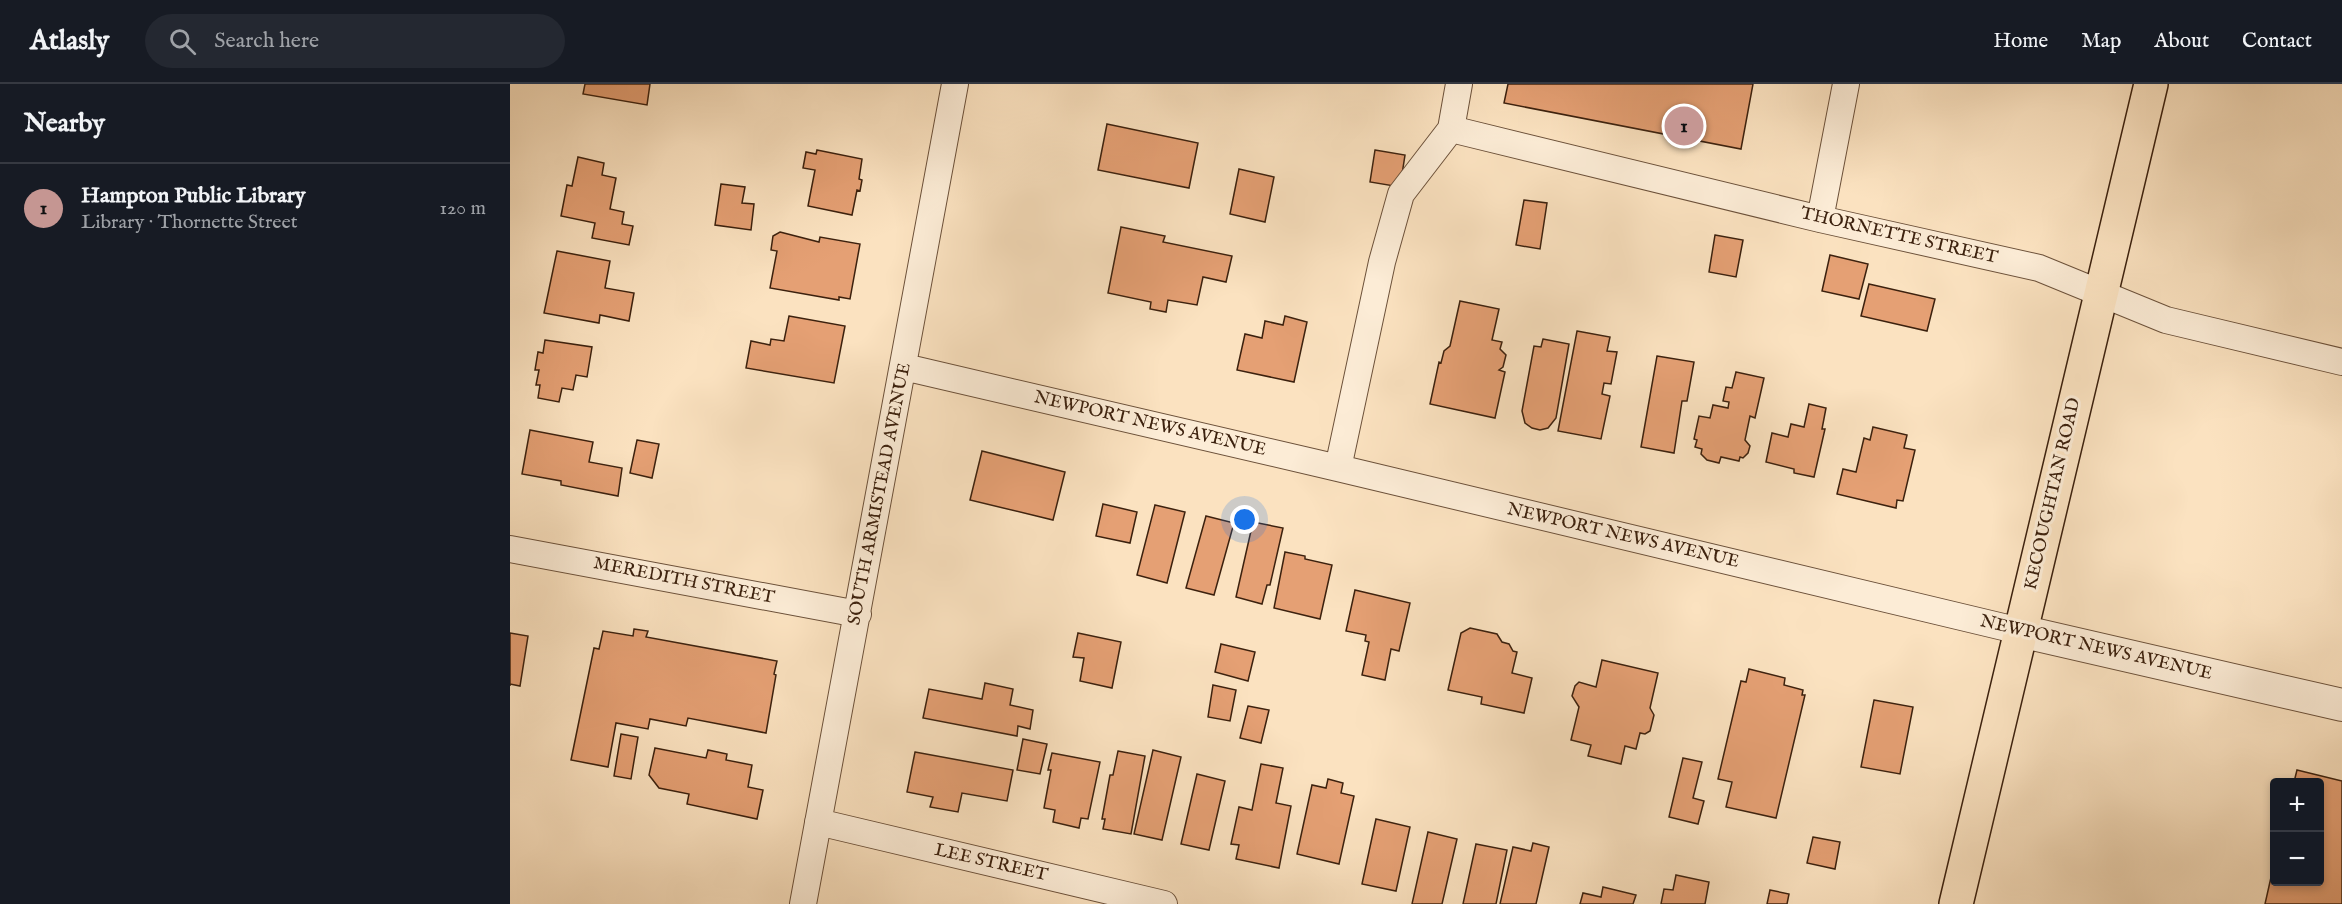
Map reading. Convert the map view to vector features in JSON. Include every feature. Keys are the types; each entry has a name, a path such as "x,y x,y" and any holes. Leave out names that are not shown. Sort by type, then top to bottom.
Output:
{"main road":[{"name":"KECOUGHTAN ROAD","path":"1956,904 2151,84"}],"street":[{"name":"SOUTH ARMISTEAD AVENUE","path":"803,904 955,84"},
{"path":"1338,468 1382,262 1401,194 1451,129 1459,84"},
{"path":"1820,219 1846,84"},
{"name":"THORNETTE STREET","path":"1451,129 1820,219 2039,268 2166,320 2342,362"},
{"name":"NEWPORT NEWS AVENUE","path":"904,367 2342,705"},
{"name":"MEREDITH STREET","path":"510,549 858,614"},
{"name":"LEE STREET","path":"818,822 1164,904"}],"building":[{"path":"585,84 650,84 647,105 583,94"},
{"path":"1508,84 1753,84 1741,149 1504,103"},
{"path":"1107,124 1198,143 1189,188 1098,170"},
{"path":"817,150 862,159 859,179 862,180 860,191 857,190 852,215 808,206 815,170 803,168 806,152 816,154"},
{"path":"1375,150 1405,155 1400,187 1370,182"},
{"path":"578,157 604,163 602,175 616,178 610,209 624,212 622,224 633,226 629,245 592,238 595,223 561,216 567,185 572,186"},
{"path":"1239,169 1274,177 1265,222 1230,214"},
{"path":"721,184 745,187 742,203 754,204 751,230 715,225"},
{"path":"1524,200 1547,203 1540,249 1516,245"},
{"path":"1121,227 1165,236 1163,242 1232,256 1226,282 1203,277 1197,305 1168,300 1166,312 1150,309 1151,302 1108,293"},
{"path":"780,232 819,242 820,237 860,244 850,299 839,297 839,300 770,288 777,251 771,250 773,236"},
{"path":"1715,235 1743,240 1736,277 1709,272"},
{"path":"557,251 610,261 605,288 634,293 629,321 600,315 599,323 544,313"},
{"path":"1830,255 1868,264 1859,299 1822,291"},
{"path":"1869,284 1935,299 1927,331 1861,316"},
{"path":"1460,301 1499,309 1492,340 1502,342 1500,349 1506,355 1503,367 1499,370 1505,372 1495,418 1430,404 1439,362 1441,363 1444,351 1450,346"},
{"path":"789,316 845,326 834,383 746,368 751,341 770,345 771,339 784,341"},
{"path":"1285,316 1307,322 1294,382 1237,370 1245,334 1262,338 1265,321 1283,325"},
{"path":"1577,331 1610,337 1607,351 1617,352 1611,384 1604,383 1602,394 1610,396 1601,439 1558,431"},
{"path":"1543,339 1569,344 1556,418 1548,428 1540,430 1525,423 1522,411 1534,346 1541,347"},
{"path":"545,340 592,347 587,377 576,375 573,390 562,388 559,402 538,398 540,385 536,385 539,370 535,370 538,352 543,353"},
{"path":"1657,356 1694,362 1687,401 1682,401 1674,453 1641,447"},
{"path":"1736,372 1764,378 1755,418 1750,416 1745,440 1750,446 1748,453 1743,458 1740,457 1739,461 1721,457 1719,463 1707,460 1701,454 1702,449 1695,447 1697,440 1694,439 1699,416 1710,418 1713,405 1728,408 1729,402 1723,401 1726,387 1732,388"},
{"path":"1809,404 1826,408 1822,429 1825,429 1814,477 1794,473 1794,469 1766,462 1772,433 1788,437 1791,424 1804,427"},
{"path":"1873,427 1907,435 1904,448 1915,450 1903,501 1897,500 1896,508 1837,494 1843,469 1856,472 1864,438 1870,440"},
{"path":"530,430 593,442 589,462 622,468 618,496 561,485 561,481 522,474"},
{"path":"637,440 659,444 652,478 630,473"},
{"path":"982,451 1065,472 1053,520 970,500"},
{"path":"1103,504 1137,512 1130,543 1096,536"},
{"path":"1155,505 1185,512 1167,583 1137,575"},
{"path":"1206,516 1234,523 1214,595 1186,588"},
{"path":"1253,522 1283,528 1270,585 1267,585 1262,604 1236,597"},
{"path":"1285,552 1332,565 1320,619 1274,608"},
{"path":"1355,590 1410,603 1399,651 1391,649 1385,680 1362,675 1369,642 1365,641 1366,635 1346,631"},
{"path":"1470,628 1497,634 1502,642 1509,644 1513,651 1517,652 1512,673 1532,678 1524,713 1481,704 1482,697 1448,690 1461,633"},
{"path":"634,629 648,631 646,637 777,661 766,733 688,718 686,726 650,719 648,729 616,723 608,767 571,760 594,648 599,649 603,631 633,636"},
{"path":"510,633 528,636 520,686 510,684"},
{"path":"1078,633 1121,642 1112,688 1080,681 1084,658 1073,657"},
{"path":"1221,644 1255,652 1248,681 1215,672"},
{"path":"1602,660 1658,673 1650,708 1654,715 1650,731 1645,734 1640,733 1636,749 1625,746 1621,764 1588,756 1591,745 1571,740 1579,707 1572,696 1575,686 1579,682 1596,687"},
{"path":"1749,669 1785,678 1784,685 1803,690 1802,695 1805,695 1776,818 1726,807 1732,782 1718,779 1741,681 1746,682"},
{"path":"985,683 1013,689 1010,705 1033,710 1030,729 1018,726 1017,736 923,718 929,689 982,699"},
{"path":"1213,685 1236,690 1230,721 1208,717"},
{"path":"1874,700 1913,707 1900,774 1861,767"},
{"path":"1248,706 1269,710 1261,743 1240,738"},
{"path":"621,734 638,737 631,779 614,776"},
{"path":"1023,739 1047,744 1040,774 1017,770"},
{"path":"655,748 706,758 708,750 727,754 726,760 752,765 748,787 763,790 757,819 687,804 689,794 659,788 649,775"},
{"path":"1153,750 1181,757 1162,840 1134,834"},
{"path":"1118,751 1145,756 1131,834 1103,829 1105,819 1102,819 1110,775 1113,775"},
{"path":"915,752 1013,770 1007,801 962,793 958,812 930,807 933,797 907,792"},
{"path":"1052,753 1100,762 1088,819 1081,818 1079,828 1053,822 1055,810 1044,808"},
{"path":"1683,758 1702,762 1693,798 1704,801 1698,824 1669,817"},
{"path":"1261,764 1283,768 1276,803 1291,806 1279,868 1236,859 1239,845 1231,844 1239,807 1252,810"},
{"path":"2297,770 2342,781 2342,904 2265,904 2270,882 2270,886 2324,886 2324,778 2295,778"},
{"path":"1197,774 1225,781 1209,850 1181,844"},
{"path":"1328,779 1343,783 1341,793 1354,796 1339,864 1297,854 1312,785 1326,788"},
{"path":"1376,819 1410,827 1396,891 1362,884"},
{"path":"1428,832 1457,839 1442,904 1412,904"},
{"path":"1813,837 1840,842 1835,869 1807,863"},
{"path":"1533,843 1549,847 1536,904 1500,904 1513,847 1531,851"},
{"path":"1476,844 1507,850 1496,904 1463,904"},
{"path":"1676,875 1709,882 1705,904 1661,904 1664,889 1673,890"},
{"path":"1603,887 1636,895 1633,904 1580,904 1583,893 1601,897"},
{"path":"1770,890 1789,894 1787,904 1767,904"}],"place":[{"name":"Hampton Public Library","path":"1684,126"}]}
